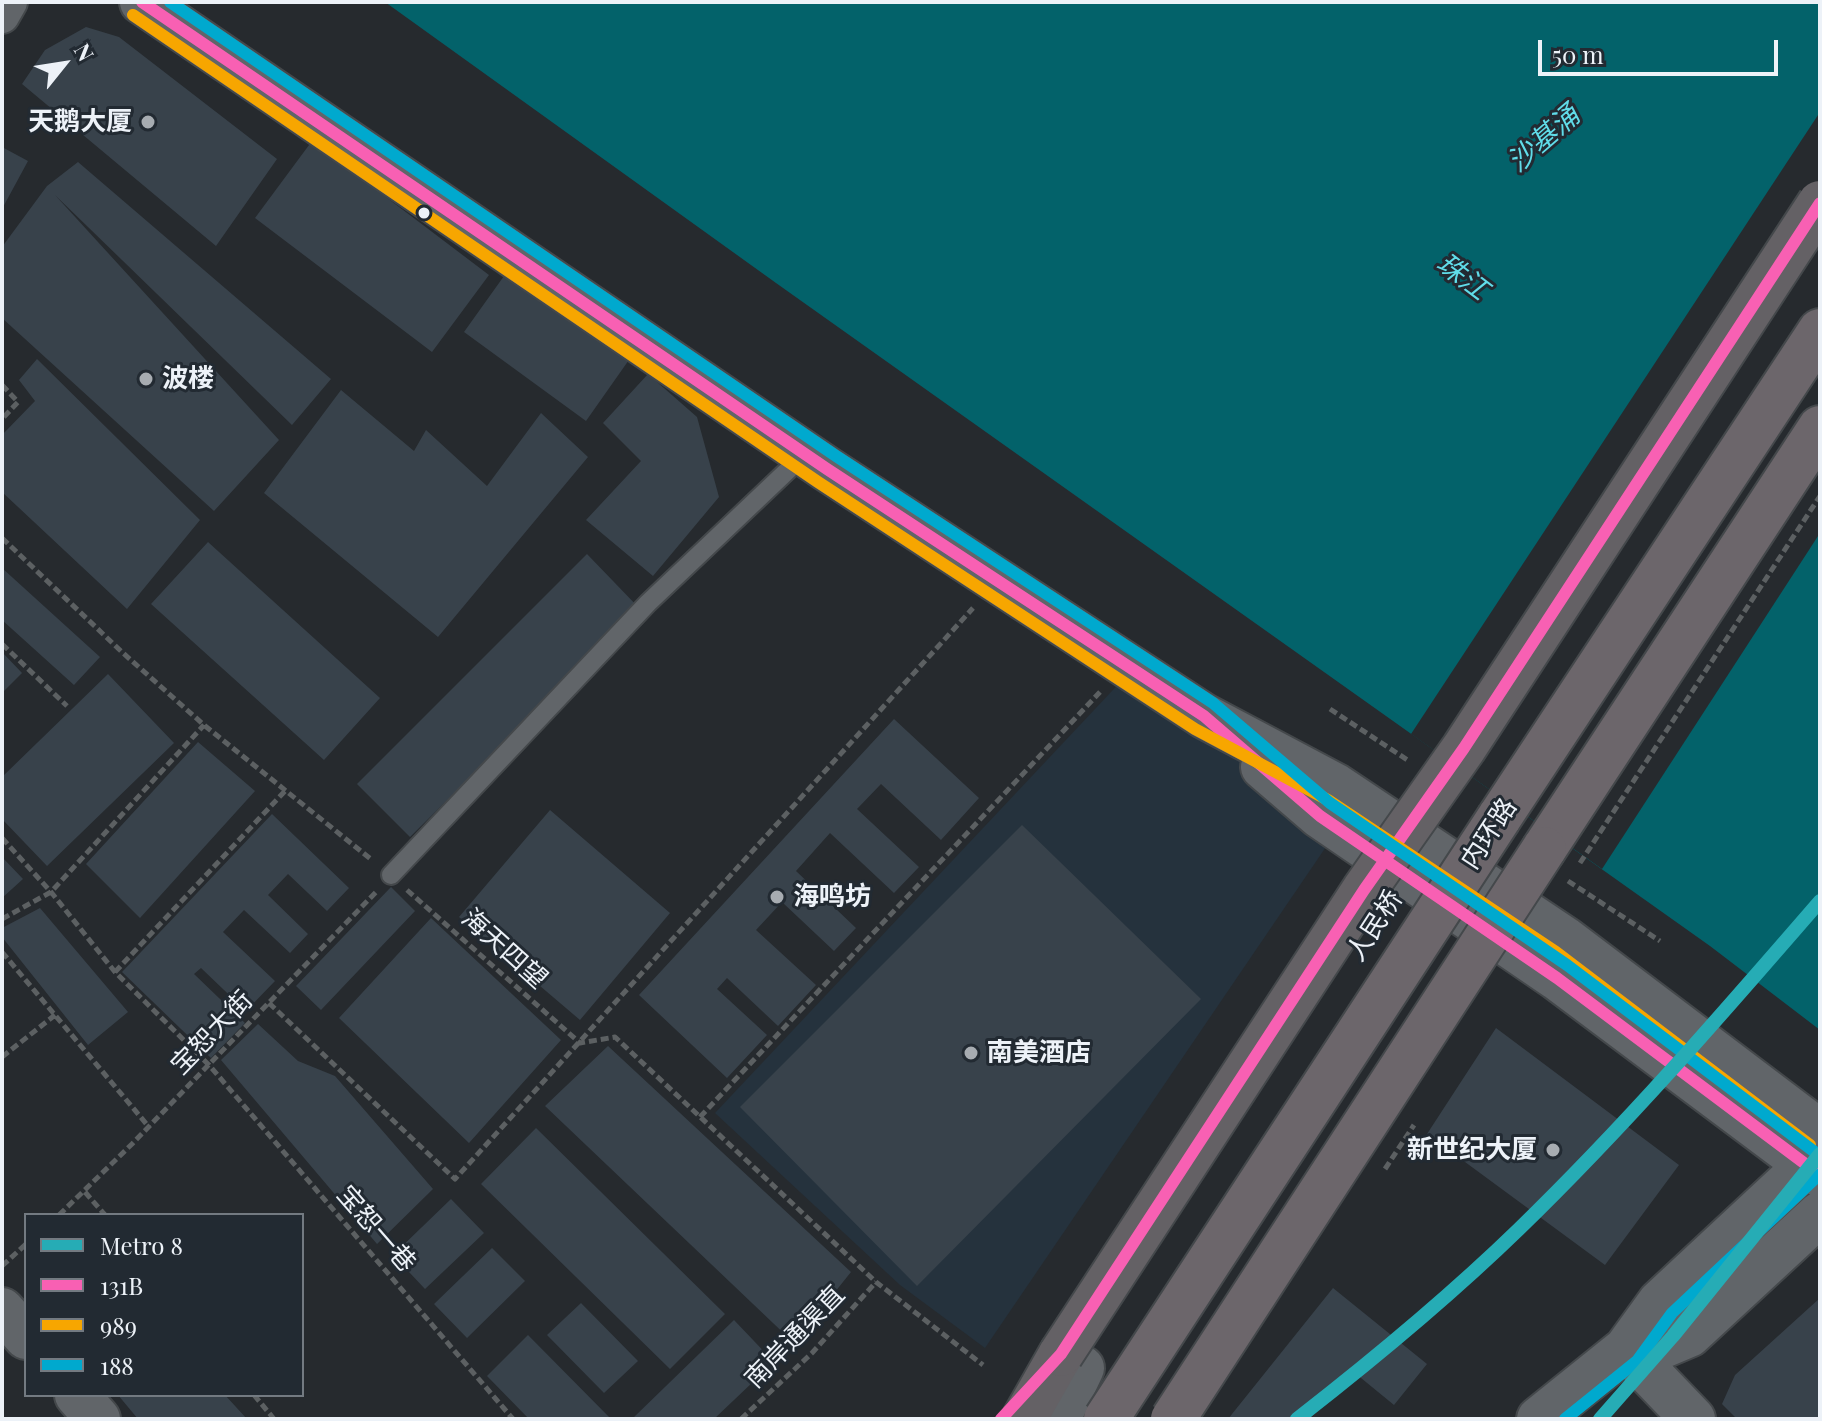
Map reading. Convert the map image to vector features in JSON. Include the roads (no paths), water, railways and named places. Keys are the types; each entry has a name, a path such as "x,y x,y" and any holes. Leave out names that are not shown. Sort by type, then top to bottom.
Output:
{"highway":[{"name":"内环路","path":"1106,1419 1820,331"},
{"name":"内环路","path":"1173,1419 1820,428"}],"main road":[{"path":"142,2 806,453 1204,716 1320,816 1817,1158 1660,1302 1626,1349 1539,1419"},
{"name":"人民桥","path":"1071,1361 1364,890 1464,748 1820,203"},
{"name":"人民桥","path":"1071,1361 1226,1153 1820,239"},
{"path":"1626,1349 1663,1346 1689,1335 1820,1214"},
{"path":"2,1310 24,1335"},
{"path":"1626,1349 1693,1419"},
{"path":"1001,1419 1071,1361"},
{"path":"1024,1419 1071,1361"},
{"path":"1049,1419 1071,1361"},
{"path":"1058,1419 1071,1361"},
{"path":"79,1397 98,1419"}],"street":[{"path":"2,16 10,2"}],"lane":[{"path":"391,875 648,603 806,453"}],"water":[{"path":"385,2 1820,2 1820,1030 1710,946"}],"metro line":[{"name":"8","path":"1297,1419 1466,1279 1559,1190 1636,1109 1820,901"},
{"name":"8","path":"1600,1419 1673,1336 1820,1154"}],"place":[{"name":"天鹅大厦","path":"148,122"},
{"name":"波楼","path":"146,379"},
{"name":"海鸣坊","path":"777,897"},
{"name":"南美酒店","path":"971,1053"},
{"name":"新世纪大厦","path":"1553,1150"}],"water label":[{"name":"沙基涌","path":"1544,139"},
{"name":"珠江","path":"1462,277"}]}
